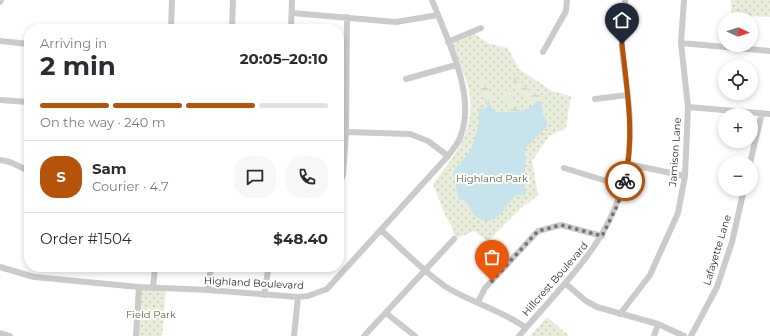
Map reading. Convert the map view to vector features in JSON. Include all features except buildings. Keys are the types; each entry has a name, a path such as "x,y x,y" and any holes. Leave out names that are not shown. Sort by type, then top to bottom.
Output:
{"street":[{"path":"169,0 172,0 171,24"},
{"path":"232,24 233,0"},
{"path":"291,24 292,0"},
{"name":"Highland Boulevard","path":"344,270 448,156 461,136 466,114 464,91 432,0"},
{"path":"543,52 566,11 567,0"},
{"name":"Hillcrest Boulevard","path":"519,336 566,284 602,236 618,204 628,164 630,133 622,44 625,0"},
{"name":"Jamison Lane","path":"620,314 650,275 678,213 685,176 688,107 681,43 684,0"},
{"path":"292,14 396,22 438,15"},
{"path":"344,143 346,132 347,18"},
{"path":"448,42 481,28"},
{"path":"0,41 24,43"},
{"path":"681,43 770,51"},
{"path":"406,78 456,65"},
{"path":"595,99 627,95"},
{"path":"0,100 24,102"},
{"path":"688,107 770,114"},
{"path":"752,156 762,113"},
{"path":"346,132 410,134 428,141 448,156"},
{"path":"0,160 10,162 24,169"},
{"path":"628,164 685,176"},
{"path":"564,168 623,186"},
{"name":"Lafayette Lane","path":"691,336 718,287 732,242 742,196"},
{"path":"478,302 485,288 538,231 561,225 602,236"},
{"path":"381,230 425,270 447,287 515,320 526,328"},
{"path":"364,336 454,239"},
{"name":"Highland Boulevard","path":"0,267 26,276 139,287 208,290 298,297 308,296 327,289 343,272"},
{"path":"153,288 155,272"},
{"path":"208,290 210,272"},
{"path":"264,295 268,272"},
{"path":"566,284 586,301 597,307 658,324 684,336"},
{"path":"136,336 139,287"},
{"path":"294,336 298,297"},
{"path":"386,313 415,336"},
{"path":"654,336 658,324"},
{"path":"0,333 10,336"}],"green space":[{"path":"731,0 770,0 770,17 758,16 758,12 731,12"},
{"name":"Highland Park","path":"474,34 490,44 508,48 519,69 552,91 571,96 566,128 549,136 532,161 538,195 519,210 488,241 474,231 457,238 453,234 454,231 446,217 433,184 456,152 467,129 470,117 471,104 469,90 452,44"},
{"path":"511,72 520,84 542,97 543,105 541,102 534,103 525,98 512,80"},
{"path":"479,76 485,78 493,103 493,111 488,101 487,107 479,83"},
{"path":"503,90 509,91 523,110 509,112 511,104 502,95"},
{"name":"Field Park","path":"139,287 166,288 162,336 136,336"},
{"path":"547,317 568,335 568,336 530,336"}],"water":[{"path":"488,100 493,111 502,112 525,110 537,101 541,102 543,111 542,114 548,123 543,131 524,151 526,158 524,179 526,193 524,195 515,196 499,215 489,221 477,217 464,200 459,200 453,174 455,169 469,153 473,145 479,124 479,109 487,108"}],"way so far":[{"path":"492,281 538,231 561,225 602,236 618,204 625,181"}],"route":[{"path":"622,44 630,133 628,164 625,181"}]}
